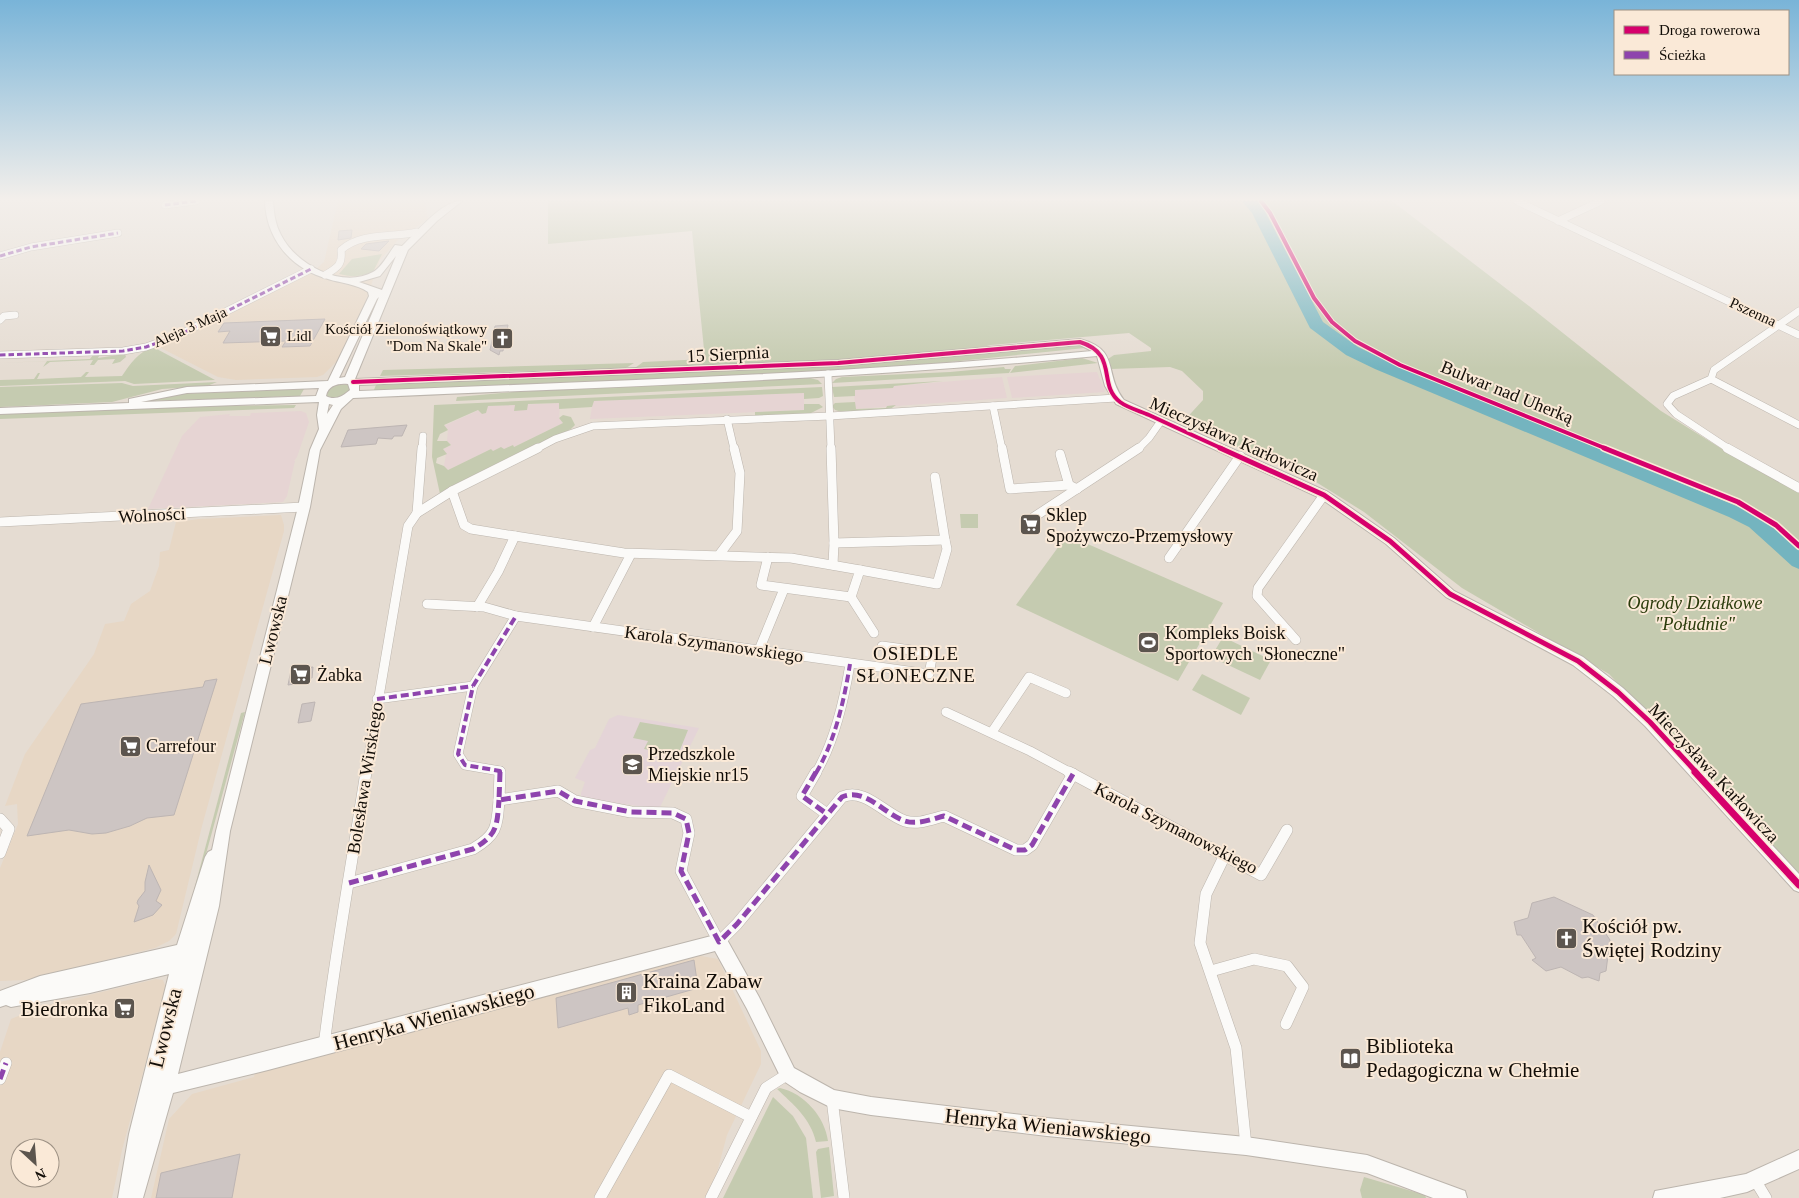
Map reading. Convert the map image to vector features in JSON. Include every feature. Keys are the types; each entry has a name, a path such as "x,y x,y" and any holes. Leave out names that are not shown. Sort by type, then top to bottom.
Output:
{"street":[{"path":"295,257 311,269 325,275 358,283 371,289 374,297"},
{"path":"325,275 341,264 343,257"},
{"path":"358,283 372,276 385,266 390,257"},
{"path":"114,407 157,395 187,390 308,386 331,383 339,371 374,297 400,257"},
{"name":"Pszenna","path":"1635,257 1799,335"},
{"path":"327,415 355,390 351,378 384,284 385,266"},
{"name":"Aleja 3 Maja","path":"0,355 123,351 146,347 171,339 311,269"},
{"path":"358,283 384,284"},
{"path":"1799,312 1714,370 1711,379 1673,396 1667,404 1676,414 1745,459 1799,488"},
{"path":"0,320 4,316 15,315"},
{"name":"15 Sierpnia","path":"331,383 351,378 375,381 838,363 1080,342 1089,343 1101,353"},
{"path":"417,513 452,491 555,439 584,428 727,419 830,416 900,408 993,406 1047,400 1116,398 1101,353"},
{"name":"15 Sierpnia","path":"324,399 335,401 348,397 369,395 964,366 1101,353"},
{"path":"308,386 329,379 339,371"},
{"path":"828,374 834,543 833,565"},
{"path":"1711,379 1799,425"},
{"name":"Lwowska","path":"134,1198 158,1088 191,956 196,906 223,831 304,507 316,450 324,429 327,415 321,392 331,383"},
{"path":"327,415 369,395"},
{"name":"Mieczysława Karłowicza","path":"1116,398 1125,405 1324,495 1390,541 1450,594 1578,661 1618,692 1650,722 1799,885"},
{"path":"0,411 324,399"},
{"path":"301,400 315,405 327,415"},
{"path":"993,406 1010,489 1073,487"},
{"path":"720,555 737,531 740,473 727,419"},
{"path":"1034,517 1073,487 1133,453 1144,443 1161,421"},
{"name":"Bolesława Wirskiego","path":"324,1046 336,957 377,700 408,526 417,513 423,436"},
{"path":"1060,454 1073,487"},
{"path":"1169,558 1240,456"},
{"path":"452,491 464,525 471,529 582,548 631,554 791,558 938,584 947,549 935,477"},
{"path":"1296,640 1257,596 1258,588 1324,495"},
{"name":"Wolności","path":"0,522 304,507"},
{"path":"477,607 498,572 515,536"},
{"path":"834,543 945,540"},
{"path":"594,627 631,554"},
{"path":"768,557 761,585 851,597"},
{"path":"851,597 860,570"},
{"path":"759,650 784,589"},
{"path":"851,597 874,633"},
{"name":"Karola Szymanowskiego","path":"427,604 506,611 516,616 929,674 933,653 882,646"},
{"path":"349,883 473,849 489,840 497,828 500,771 465,765 458,754 473,686 516,616"},
{"path":"827,814 802,796 827,754 847,684 850,664"},
{"path":"992,732 1030,677 1066,693"},
{"path":"377,700 473,686"},
{"name":"Karola Szymanowskiego","path":"946,712 992,732 1261,875 1286,830"},
{"path":"719,942 842,797 854,793 860,795 905,821 918,822 944,816 1016,850 1025,850 1032,845 1073,774"},
{"path":"499,800 558,791 575,801 631,812 673,813 686,819 689,833 681,871 753,1002 788,1074 766,1088 711,1198"},
{"path":"0,819 9,829 0,852"},
{"path":"1225,855 1206,894 1200,943 1236,1048 1246,1146"},
{"name":"Henryka Wieniawskiego","path":"158,1088 719,942"},
{"path":"1,999 40,984 191,956"},
{"path":"1211,971 1254,959 1287,966 1303,987 1286,1024"},
{"path":"0,1079 6,1062"},
{"name":"Henryka Wieniawskiego","path":"788,1074 806,1086 832,1099 871,1106 1047,1127 1246,1146 1367,1164 1458,1198"},
{"path":"600,1198 669,1075 751,1117"},
{"name":"Lwowska","path":"127,1198 134,1157 158,1088"},
{"path":"832,1099 844,1198"},
{"path":"1662,1198 1684,1196 1747,1183 1799,1159"},
{"path":"1755,1180 1766,1198"}],"shaded area":[{"path":"325,257 383,257 363,308 338,360 323,375 317,377 236,380 218,377 157,346 317,268 324,262"},
{"path":"1097,372 1105,392 1012,398 1007,377"},
{"path":"1002,377 1007,398 855,409 854,390"},
{"path":"804,393 804,410 590,419 593,401"},
{"path":"560,403 559,418 563,423 514,447 493,451 491,449 448,470 444,466 446,454 442,450 451,445 447,441 448,430 444,426 488,406"},
{"path":"301,411 306,413 309,422 294,461 287,496 283,502 148,509 182,436 200,417 230,414 229,416 250,416 251,413"},
{"path":"281,515 284,531 202,826 176,934 169,941 155,948 25,980 0,981 0,868 18,824 17,804 5,806 25,754 94,654 105,624 124,621 131,604 150,591 159,566 160,552 169,550 176,522"},
{"name":"Przedszkole Miejskie nr15","path":"618,715 699,728 659,809 581,798 585,782 575,778 590,750 595,748 609,719"},
{"path":"699,954 718,959 761,1051 761,1064 727,1135 716,1176 705,1198 151,1198 169,1119 192,1094 254,1077 255,1072"},
{"path":"156,979 163,980 166,988 122,1150 112,1198 0,1198 0,1052 11,1019 43,1006"}],"green space":[{"path":"381,257 373,272 356,276 339,274 352,259"},
{"name":"Ogrody Działkowe \"Południe\"","path":"695,257 1465,257 1661,411 1751,467 1799,491 1799,876 1609,674 1462,588 1364,512 1308,477 1182,423 1203,400 1203,391 1182,371 1170,367 1110,369 1108,359 1114,355 1151,351 1151,348 1129,333 991,345 970,350 838,360 635,368 643,362 705,359"},
{"path":"1080,345 1085,348 930,364 822,372 373,392 376,385 862,364"},
{"path":"153,347 215,380 134,384 125,381 0,386 0,380 34,379 38,373 40,373 37,379 81,377 86,372 89,372 85,377 122,376 139,355"},
{"path":"100,354 98,358 125,354 126,357 120,362 112,364 115,359 98,360 94,365 90,365 93,360 50,362 43,367 47,361 0,363 90,359 93,355"},
{"path":"1082,358 1098,363 1010,373 1015,366"},
{"path":"634,363 626,368 380,376 383,370"},
{"path":"1004,367 1005,369 1011,369 1009,373 832,383 842,377 950,372"},
{"path":"810,378 818,380 822,384 456,401 457,397 513,392"},
{"path":"943,381 894,386 893,388 855,390 855,396 834,397 832,387"},
{"path":"217,382 207,386 162,389 112,402 0,407 0,387 122,383 133,386"},
{"path":"334,385 348,385 350,389 346,394 337,398 327,396 328,389"},
{"path":"822,387 823,396 804,399 804,393 594,401 592,407 559,409 559,403 528,404 527,410 514,411 515,405 488,406 486,413 482,414 478,410 444,425 448,430 440,434 437,441 447,441 451,445 443,449 447,454 437,458 436,463 448,470 491,449 493,451 501,447 504,449 513,445 514,447 563,423 559,418 563,415 571,417 575,425 571,429 440,494 432,457 434,405"},
{"path":"304,389 300,396 144,401 176,394"},
{"path":"855,402 856,409 886,408 887,406 896,405 889,410 842,412 835,410 832,406 835,403"},
{"path":"804,404 819,404 823,407 809,414 755,417 755,412 804,410"},
{"path":"296,405 294,408 0,419 0,414 207,406"},
{"path":"960,514 978,514 978,528 961,528"},
{"name":"Kompleks Boisk Sportowych \"Słoneczne\"","path":"1067,535 1223,603 1178,681 1016,605"},
{"path":"1223,637 1271,660 1260,680 1211,657"},
{"path":"1202,674 1250,698 1241,715 1192,690"},
{"path":"245,712 192,905 190,905 241,713"},
{"path":"640,722 688,730 678,755 644,749 648,741 633,738"},
{"path":"780,1088 797,1095 812,1107 823,1123 828,1141 816,1142 806,1119 777,1089"},
{"path":"773,1097 793,1116 806,1138 813,1198 723,1198"},
{"path":"829,1147 834,1196 821,1198 816,1152 818,1149"},
{"path":"1364,1177 1425,1195 1426,1198 1362,1198 1360,1190"}],"building":[{"name":"Lidl","path":"325,319 310,346 282,347 286,341 223,343 230,331 218,332 224,323"},
{"name":"Kościół Zielonoświątkowy \"Dom Na Skale\"","path":"508,325 503,351 500,351 499,355 490,350 495,326"},
{"path":"407,425 402,436 394,436 392,439 378,438 376,444 341,447 348,430"},
{"name":"Żabka","path":"313,667 312,678 309,678 308,682 288,685 291,670"},
{"name":"Carrefour","path":"217,679 174,815 147,818 130,826 106,833 92,834 69,830 27,836 81,704 203,687 205,681"},
{"path":"315,702 311,721 298,723 302,704"},
{"path":"149,865 161,890 156,901 162,905 153,915 134,922 139,906 138,900 145,891"},
{"name":"Kościół pw. Świętej Rodziny","path":"1554,897 1593,915 1610,940 1606,971 1600,973 1599,981 1588,977 1582,978 1561,967 1546,971 1532,960 1536,958 1521,935 1517,935 1514,922 1528,918 1532,903"},
{"name":"Kraina Zabaw FikoLand","path":"694,960 698,988 638,1005 638,1012 629,1015 628,1008 558,1028 556,998"},
{"path":"240,1154 232,1198 156,1198 161,1173"}],"waterway":[{"path":"1281,257 1316,325 1352,351 1381,365 1736,512 1756,522 1799,561"}],"marked path":[{"path":"0,355 123,351 146,347 179,335 311,269"},
{"path":"516,616 473,686 458,754 465,765 500,771 499,800 558,791 575,801 631,812 673,813 686,819 689,833 681,871 719,942 737,924 842,797 851,793 860,795 905,821 918,823 944,816 1016,850 1025,850 1032,845 1073,774"},
{"path":"827,814 802,796 827,754 847,684 850,664"},
{"path":"377,699 473,686"},
{"path":"349,883 473,849 493,835 497,824 499,800"},
{"path":"0,1079 6,1063"}],"cycle path":[{"name":"Bulwar nad Uherką","path":"1292,257 1322,311 1339,329 1373,352 1400,365 1738,502 1776,525 1799,546"},
{"path":"353,382 838,363 1080,342 1091,345 1103,358 1110,386 1120,402 1324,495 1390,541 1450,594 1578,661 1618,692 1650,722 1799,885"}],"place":[{"name":"Lidl","path":"271,336"},
{"name":"Kościół Zielonoświątkowy \"Dom Na Skale\"","path":"503,338"},
{"name":"Sklep Spożywczo-Przemysłowy","path":"1030,525"},
{"name":"Kompleks Boisk Sportowych \"Słoneczne\"","path":"1149,643"},
{"name":"Żabka","path":"301,675"},
{"name":"Carrefour","path":"130,746"},
{"name":"Przedszkole Miejskie nr15","path":"632,764"},
{"name":"Kościół pw. Świętej Rodziny","path":"1566,938"},
{"name":"Kraina Zabaw FikoLand","path":"627,993"},
{"name":"Biedronka","path":"124,1009"},
{"name":"Biblioteka Pedagogiczna w Chełmie","path":"1350,1058"}],"district":[{"name":"OSIEDLE SŁONECZNE","path":"916,664"}]}
